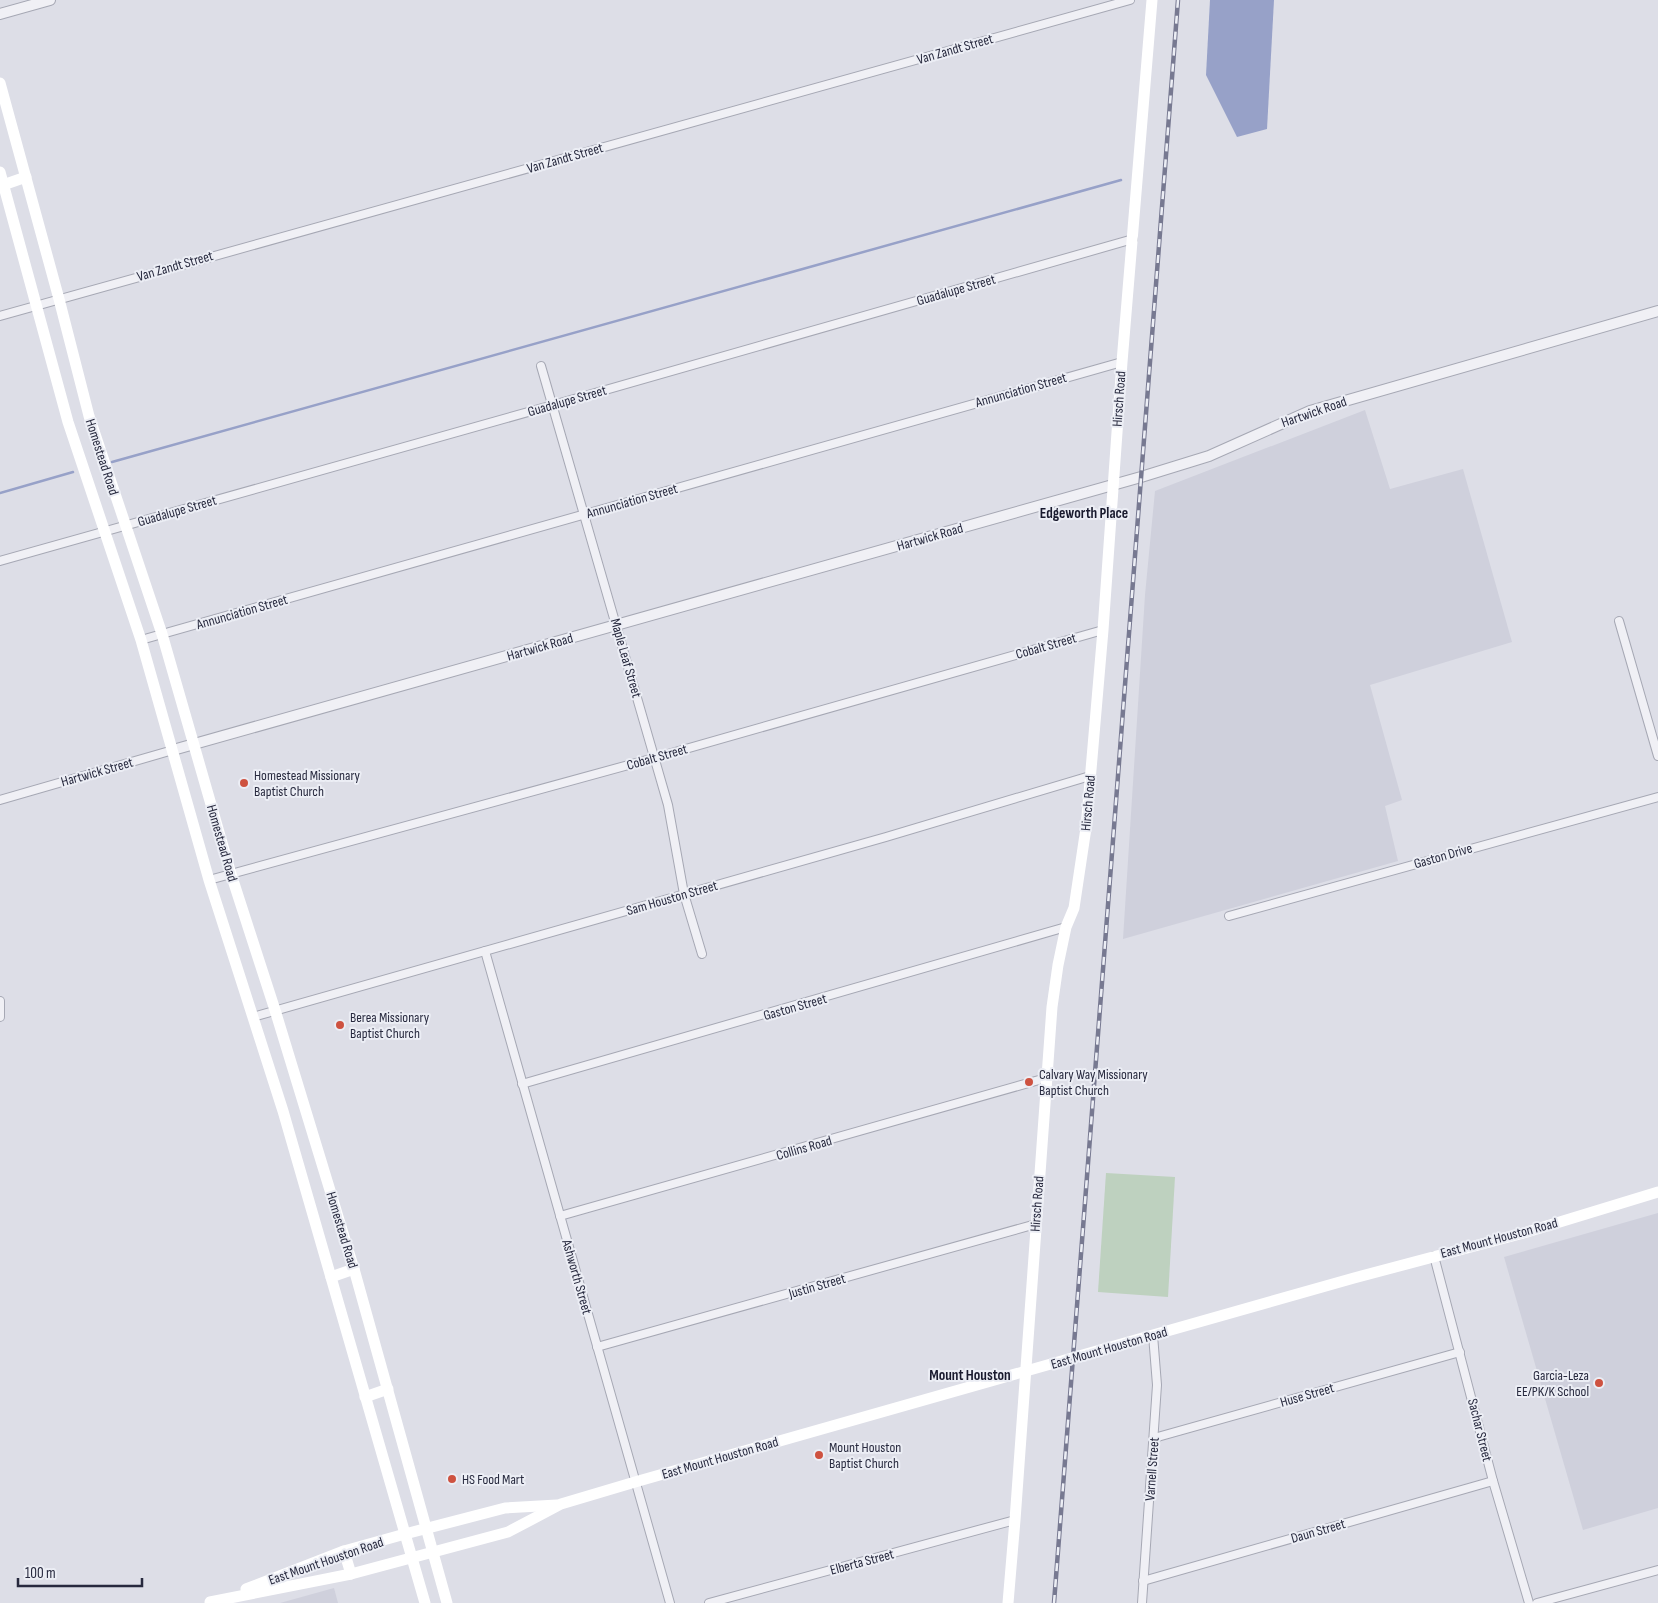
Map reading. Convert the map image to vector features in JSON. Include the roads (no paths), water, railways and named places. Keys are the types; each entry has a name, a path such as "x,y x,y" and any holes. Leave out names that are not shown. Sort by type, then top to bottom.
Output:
{"main road":[{"name":"Hirsch Road","path":"1008,1603 1046,1078 1058,965 1066,928 1074,908 1086,828 1152,0"},
{"name":"Homestead Road","path":"0,83 89,416 162,634 231,874 275,1010 354,1270 447,1603"},
{"name":"Homestead Road","path":"0,172 68,422 141,640 209,880 291,1140 425,1603"},
{"path":"3,185 26,177"},
{"path":"68,422 89,416"},
{"path":"291,1140 311,1130"},
{"name":"East Mount Houston Road","path":"208,1603 351,1574 508,1532 561,1504 635,1482 1434,1256 1527,1232 1658,1192"},
{"path":"331,1277 354,1270"},
{"path":"365,1397 388,1389"},
{"name":"East Mount Houston Road","path":"208,1603 344,1551 505,1508 561,1504"},
{"path":"344,1551 351,1574"}],"street":[{"path":"0,14 50,0"},
{"name":"Van Zandt Street","path":"0,316 1130,0"},
{"name":"Guadalupe Street","path":"0,561 553,406 1132,239"},
{"name":"Hartwick Road","path":"194,743 1113,485 1209,456 1310,411 1658,311"},
{"name":"Annunciation Street","path":"141,640 1122,362"},
{"name":"Maple Leaf Street","path":"541,366 668,805 684,894 702,954"},
{"path":"1619,621 1658,756"},
{"name":"Cobalt Street","path":"209,880 654,758 1103,630"},
{"name":"Hartwick Street","path":"0,800 194,743"},
{"name":"Sam Houston Street","path":"253,1017 1090,776"},
{"name":"Gaston Drive","path":"1229,916 1658,797"},
{"name":"Gaston Street","path":"522,1084 1066,928"},
{"name":"Ashworth Street","path":"485,951 670,1603"},
{"path":"0,1001 0,1017"},
{"name":"Collins Road","path":"560,1216 1046,1078"},
{"name":"Justin Street","path":"597,1347 1036,1224"},
{"name":"Sachar Street","path":"1434,1256 1493,1481 1529,1603"},
{"name":"Varnell Street","path":"1142,1603 1154,1438 1156,1386 1153,1335"},
{"name":"Huse Street","path":"1154,1438 1460,1352"},
{"name":"Daun Street","path":"1144,1581 1493,1481"},
{"name":"Elberta Street","path":"709,1603 1015,1520"},
{"path":"1537,1603 1658,1570"}],"water":[{"path":"1210,0 1274,0 1267,129 1237,137 1206,75"}],"waterway":[{"path":"112,462 1121,180"},
{"path":"0,493 73,472"}],"railway":[{"path":"1054,1603 1178,0"}],"place":[{"name":"Homestead Missionary Baptist Church","path":"244,783"},
{"name":"Berea Missionary Baptist Church","path":"340,1025"},
{"name":"Calvary Way Missionary Baptist Church","path":"1029,1082"},
{"name":"Garcia-Leza EE/PK/K School","path":"1599,1383"},
{"name":"Mount Houston Baptist Church","path":"819,1455"},
{"name":"HS Food Mart","path":"452,1479"}],"district":[{"name":"Edgeworth Place","path":"1084,513"},
{"name":"Mount Houston","path":"970,1375"}]}
